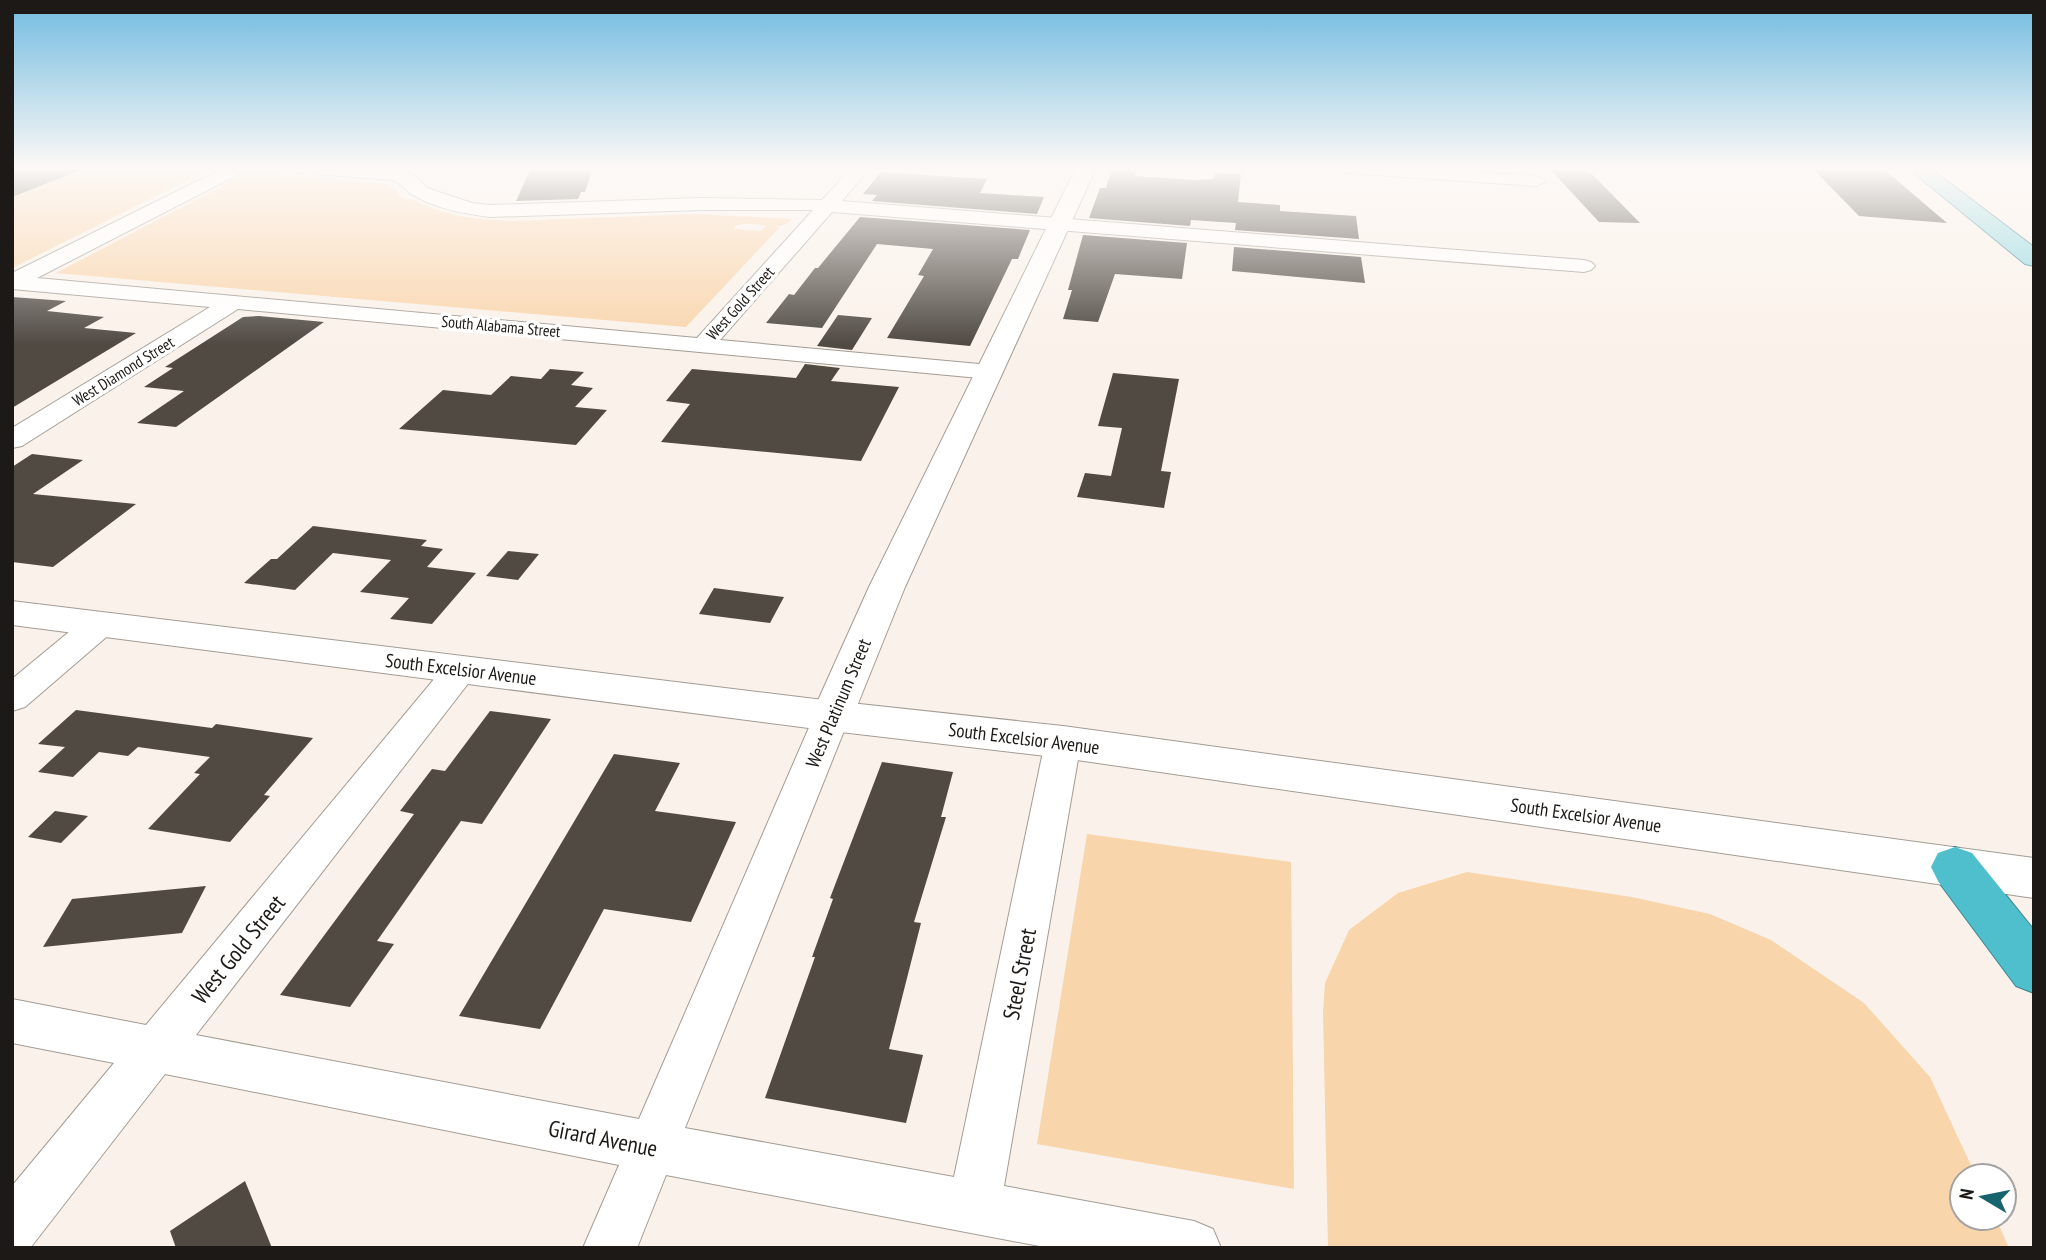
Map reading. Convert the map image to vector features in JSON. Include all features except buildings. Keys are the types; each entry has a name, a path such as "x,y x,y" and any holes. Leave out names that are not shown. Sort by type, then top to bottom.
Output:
{"highway":[{"path":"1955,867 2034,970"}],"main road":[{"name":"West Platinum Street","path":"832,716 887,587 1058,227"},
{"path":"1992,227 2034,260"},
{"name":"South Excelsior Avenue","path":"12,612 832,716 1063,742 2034,878"}],"street":[{"path":"12,282 121,227"},
{"name":"West Gold Street","path":"703,345 808,227"},
{"path":"1094,227 1584,266"},
{"name":"South Alabama Street","path":"12,282 990,372"},
{"name":"West Diamond Street","path":"12,440 234,302"},
{"path":"12,698 99,625"},
{"name":"West Gold Street","path":"12,1228 462,668"},
{"name":"West Platinum Street","path":"610,1248 832,716"},
{"name":"Steel Street","path":"974,1206 1063,742"},
{"name":"Girard Avenue","path":"12,1021 652,1147 1194,1248"}],"shaded area":[{"path":"12,227 94,227 12,268"},
{"path":"144,227 735,227 734,229 760,231 766,227 780,227 686,327 56,273"},
{"path":"1087,834 1291,862 1294,1189 1037,1144"},
{"path":"1467,872 1632,897 1710,914 1771,940 1864,1003 1930,1077 1969,1162 1948,1162 1948,1232 2002,1232 2009,1248 1328,1248 1323,1012 1325,983 1349,930 1398,893"}]}
